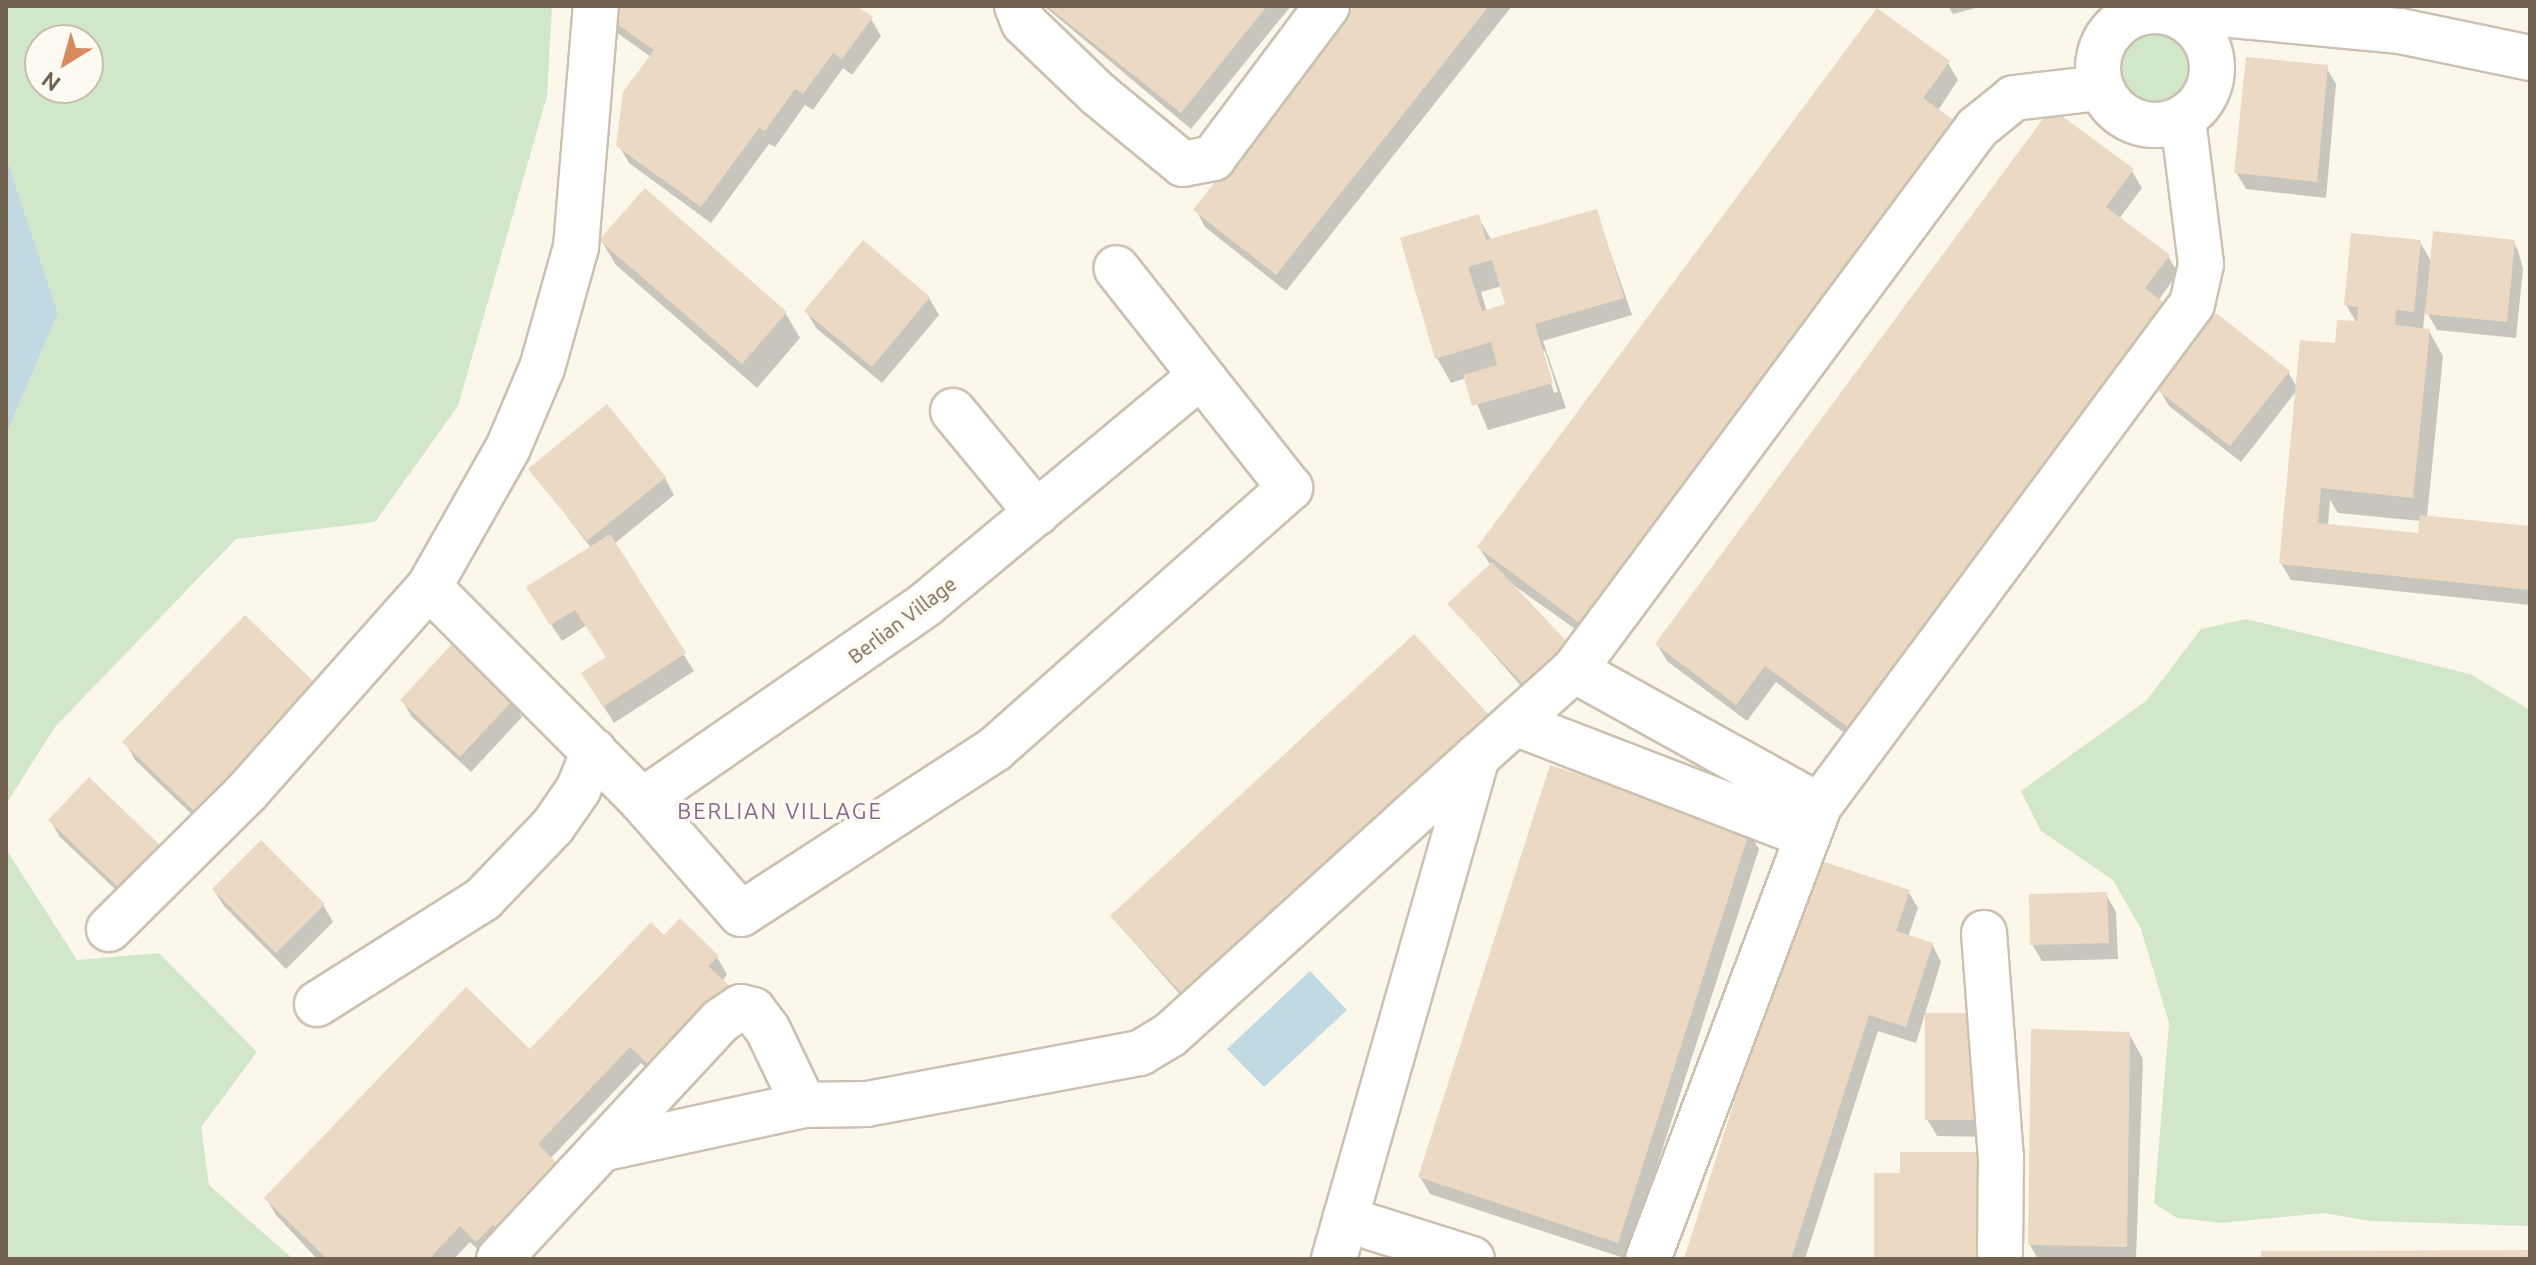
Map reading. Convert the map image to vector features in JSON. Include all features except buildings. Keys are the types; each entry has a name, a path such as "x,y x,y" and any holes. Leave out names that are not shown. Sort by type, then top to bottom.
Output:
{"street":[{"path":"109,929 247,792 429,587 508,448 542,368 576,247 596,6"},
{"path":"1017,6 1024,23 1098,94 1183,164 1213,158 1327,6"},
{"path":"2161,11 2197,28 2211,54 2213,74 2198,107 2183,119 2160,126 2126,119 2100,88 2096,61 2103,41 2122,20 2161,11"},
{"path":"2197,28 2222,14 2400,31 2530,58"},
{"path":"601,1149 804,1105 867,1104 1140,1053 1170,1035 1574,670 1977,128 2014,98 2100,88"},
{"path":"1648,1259 1814,821 2192,304 2201,264 2183,119"},
{"path":"429,587 642,801 741,914 995,749 1290,488 1116,268"},
{"name":"Berlian Village","path":"642,801 914,614 1201,376"},
{"path":"953,411 1037,513"},
{"path":"1574,670 1814,821"},
{"path":"1515,723 1814,821"},
{"path":"317,1004 483,899 553,826 578,790 594,751"},
{"path":"1472,1259 1339,1239 1477,757"},
{"path":"1984,933 2001,1157 2000,1259"},
{"path":"499,1259 720,1021 741,1007 753,1010 768,1030 804,1105"}],"green space":[{"path":"6,6 552,6 547,96 458,406 375,522 236,539 55,727 6,804 6,435 58,313 6,156"},
{"path":"2152,22 2169,26 2183,35 2192,49 2196,66 2192,83 2183,97 2169,106 2152,110 2135,106 2121,97 2112,83 2108,66 2112,49 2121,35 2135,26"},
{"path":"2246,619 2470,674 2530,710 2530,1226 2370,1221 2324,1213 2221,1223 2177,1218 2154,1203 2169,1023 2141,929 2113,880 2041,831 2021,791 2146,701 2201,629"},
{"path":"6,849 77,960 159,953 257,1052 201,1127 209,1185 293,1259 6,1259"}],"water":[{"path":"6,156 58,313 6,435"},
{"path":"1310,971 1347,1010 1264,1087 1227,1049"}],"district":[{"name":"BERLIAN VILLAGE","path":"780,811"}]}
